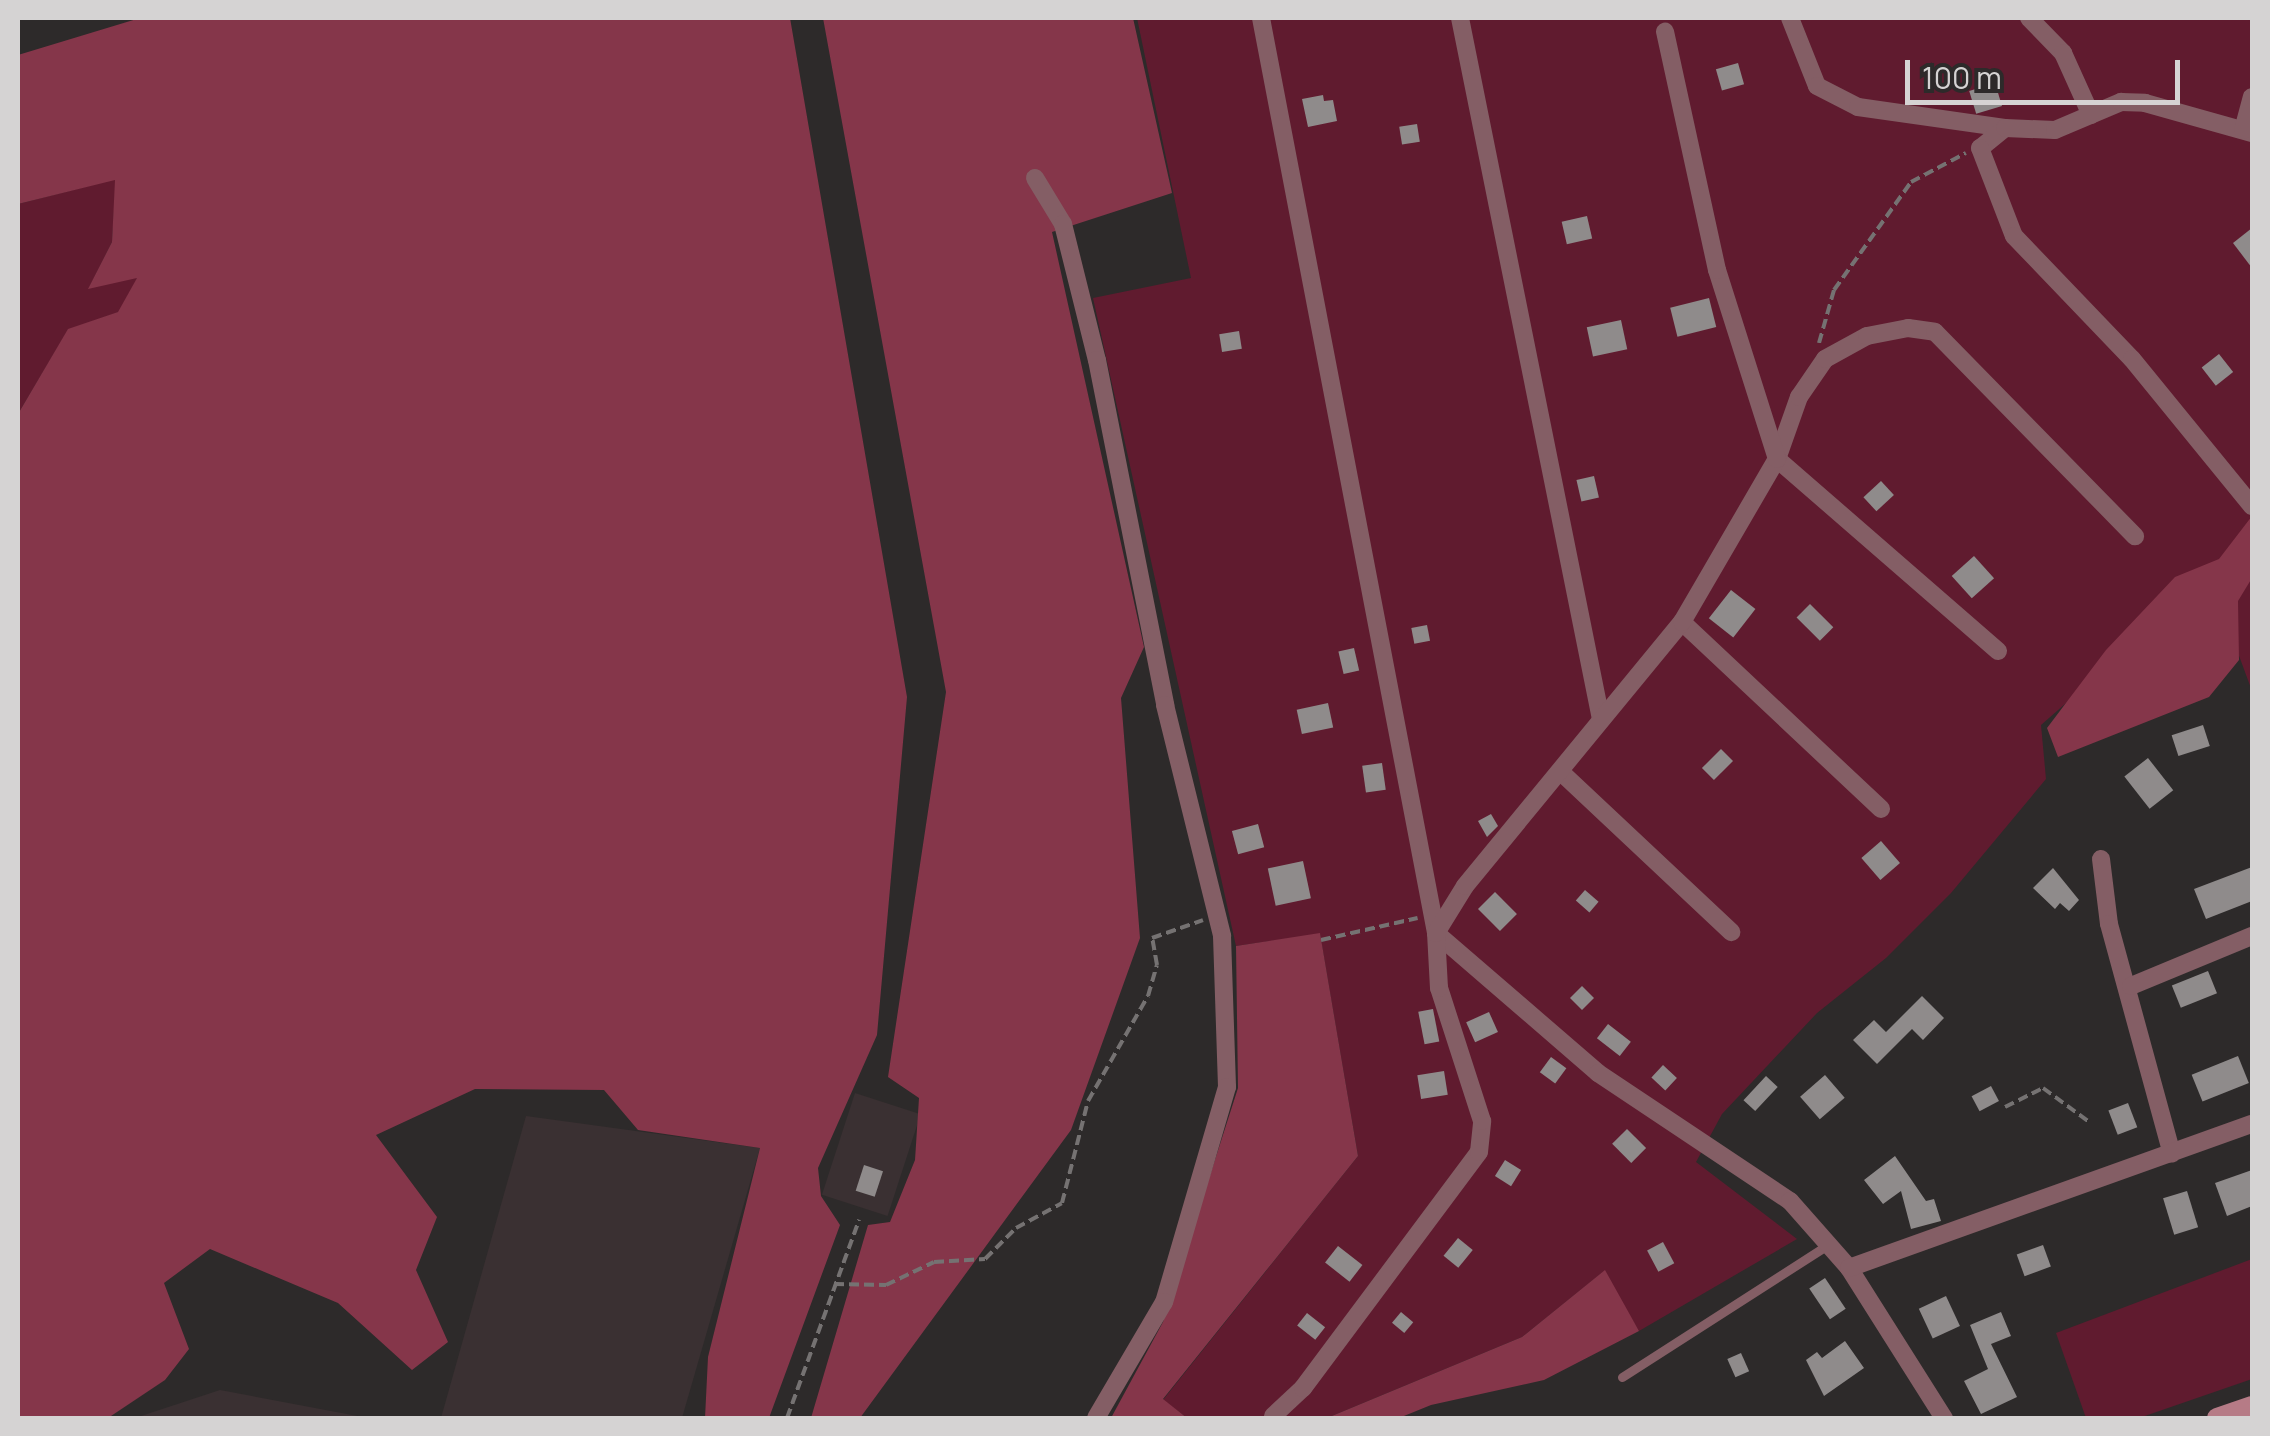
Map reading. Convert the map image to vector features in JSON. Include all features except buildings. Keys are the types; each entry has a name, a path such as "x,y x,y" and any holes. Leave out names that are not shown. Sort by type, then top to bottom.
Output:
{"street":[{"path":"1261,18 1434,924 1439,988 1482,1122 1479,1152 1304,1388 1273,1416"},
{"path":"1460,18 1600,719"},
{"path":"1790,18 1817,86 1858,107 2005,128 2054,130 2121,102 2146,102 2248,132 2252,97"},
{"path":"2030,18 2063,53 2091,115"},
{"path":"1665,32 1717,270 1777,459 1998,651"},
{"path":"2005,128 1980,148 2014,236 2132,359 2252,506"},
{"path":"1035,178 1064,224 1088,321 1164,705 1216,915 1227,1088 1164,1302 1096,1418"},
{"path":"1434,924 1563,774 1600,719 1682,622 1777,459 1800,397 1825,360 1867,336 1908,328 1935,332 2135,536"},
{"path":"1682,622 1881,809"},
{"path":"1563,774 1731,932"},
{"path":"2101,859 2109,924 2131,986 2130,1009 2172,1154"},
{"path":"1434,924 1598,1073 1790,1202 1850,1268 1944,1418"},
{"path":"2131,986 2252,936"},
{"path":"1850,1268 2252,1124"},
{"path":"2217,1418 2252,1406"}],"lane":[{"path":"1622,1376 1828,1245"}],"path":[{"path":"1814,362 1834,290 1911,182 1980,148"},
{"path":"834,1284 886,1285 934,1262 985,1259 1016,1228 1062,1203 1088,1101 1148,996 1157,965 1152,938 1216,915"},
{"path":"1321,940 1434,924"},
{"path":"2004,1107 2043,1088 2088,1120"},
{"path":"787,1418 859,1220"}],"shaded area":[{"path":"140,18 790,18 907,697 877,1035 818,1168 821,1196 840,1225 769,1418 705,1418 708,1357 760,1148 638,1130 604,1090 475,1089 376,1135 437,1217 416,1270 448,1342 412,1370 338,1303 210,1249 164,1283 189,1349 165,1380 108,1418 18,1418 18,414 68,329 118,312 137,278 88,289 112,242 115,180 18,204 18,55"},
{"path":"823,18 1133,18 1172,193 1052,232 1144,647 1121,698 1140,938 1071,1130 860,1418 811,1418 868,1225 890,1222 915,1160 919,1098 888,1077 946,692"},
{"path":"1137,18 2252,18 2252,691 2210,577 2041,725 2046,779 1951,893 1886,958 1817,1013 1722,1114 1696,1162 1797,1239 1639,1331 1603,1272 1522,1337 1327,1418 1187,1418 1163,1400 1358,1156 1320,934 1236,946 1093,298 1191,278"},
{"path":"116,179 112,242 89,288 138,277 119,312 68,330 18,414 18,204"},
{"path":"2252,516 2252,578 2238,601 2239,660 2209,697 2058,757 2047,728 2106,650 2175,577 2219,559"},
{"path":"1320,933 1358,1156 1163,1399 1187,1418 1111,1418 1163,1322 1238,1088 1236,946"},
{"path":"855,1093 921,1114 888,1216 822,1195"},
{"path":"526,1116 760,1148 682,1418 441,1418"},
{"path":"2252,1259 2252,1379 2139,1418 2086,1418 2056,1333"},
{"path":"1605,1270 1639,1331 1544,1380 1431,1405 1399,1418 1327,1418 1522,1337"},
{"path":"220,1390 368,1418 135,1418"}]}
